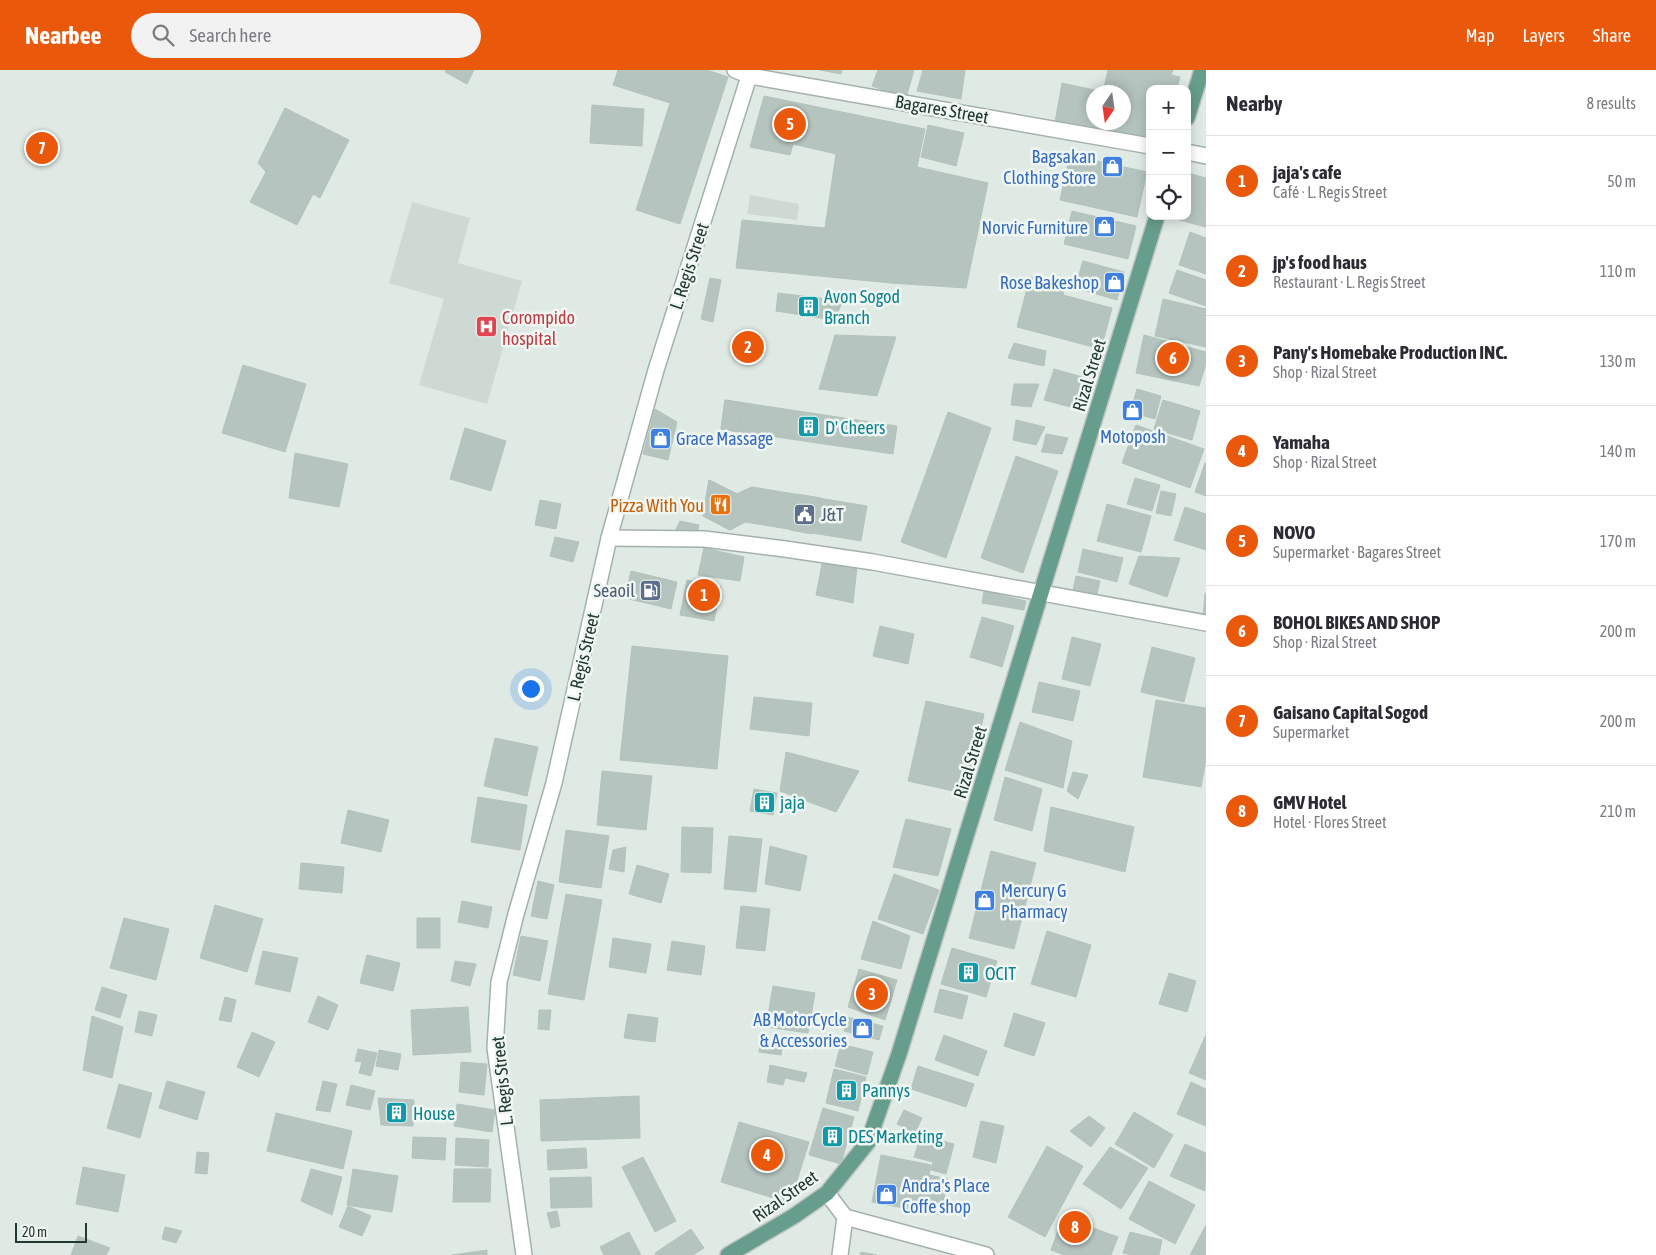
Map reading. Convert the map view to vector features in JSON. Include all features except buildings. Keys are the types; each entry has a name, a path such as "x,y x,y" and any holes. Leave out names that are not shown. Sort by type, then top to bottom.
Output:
{"main road":[{"path":"1191,105 1202,70"},
{"name":"Rizal Street","path":"728,1255 794,1216 827,1193 868,1142 899,1054 1042,595 1156,220"}],"street":[{"name":"Bagares Street","path":"735,70 1146,145"},
{"name":"L. Regis Street","path":"524,1255 495,1048 499,982 516,914 554,783 609,538 656,370 751,73"},
{"path":"1191,153 1206,156"},
{"path":"609,538 704,539 785,549 873,562 1042,595 1206,623"},
{"path":"827,1193 845,1217 986,1255"},
{"path":"840,1255 845,1217"}],"shaded area":[{"path":"750,195 799,204 797,220 747,214"},
{"path":"412,202 470,218 458,263 522,281 487,404 419,385 444,299 389,283"}],"place":[{"name":"NOVO","path":"790,124"},
{"name":"Gaisano Capital Sogod","path":"42,148"},
{"name":"Bagsakan Clothing Store","path":"1112,166"},
{"name":"Norvic Furniture","path":"1104,227"},
{"name":"Rose Bakeshop","path":"1115,282"},
{"name":"Avon Sogod Branch","path":"808,306"},
{"name":"Corompido hospital","path":"486,327"},
{"name":"jp's food haus","path":"748,347"},
{"name":"BOHOL BIKES AND SHOP","path":"1173,358"},
{"name":"Motoposh","path":"1133,411"},
{"name":"D' Cheers","path":"809,427"},
{"name":"Grace Massage","path":"660,438"},
{"name":"Pizza With You","path":"720,505"},
{"name":"J&T","path":"805,514"},
{"name":"Seaoil","path":"651,590"},
{"name":"jaja's cafe","path":"704,595"},
{"name":"jaja","path":"764,802"},
{"name":"Mercury G Pharmacy","path":"985,900"},
{"name":"OCIT","path":"969,973"},
{"name":"Pany's Homebake Production INC.","path":"872,994"},
{"name":"AB MotorCycle & Accessories","path":"863,1029"},
{"name":"Pannys","path":"846,1090"},
{"name":"House","path":"397,1113"},
{"name":"DES Marketing","path":"832,1136"},
{"name":"Yamaha","path":"767,1155"},
{"name":"Andra's Place Coffe shop","path":"886,1195"},
{"name":"GMV Hotel","path":"1075,1227"}]}
